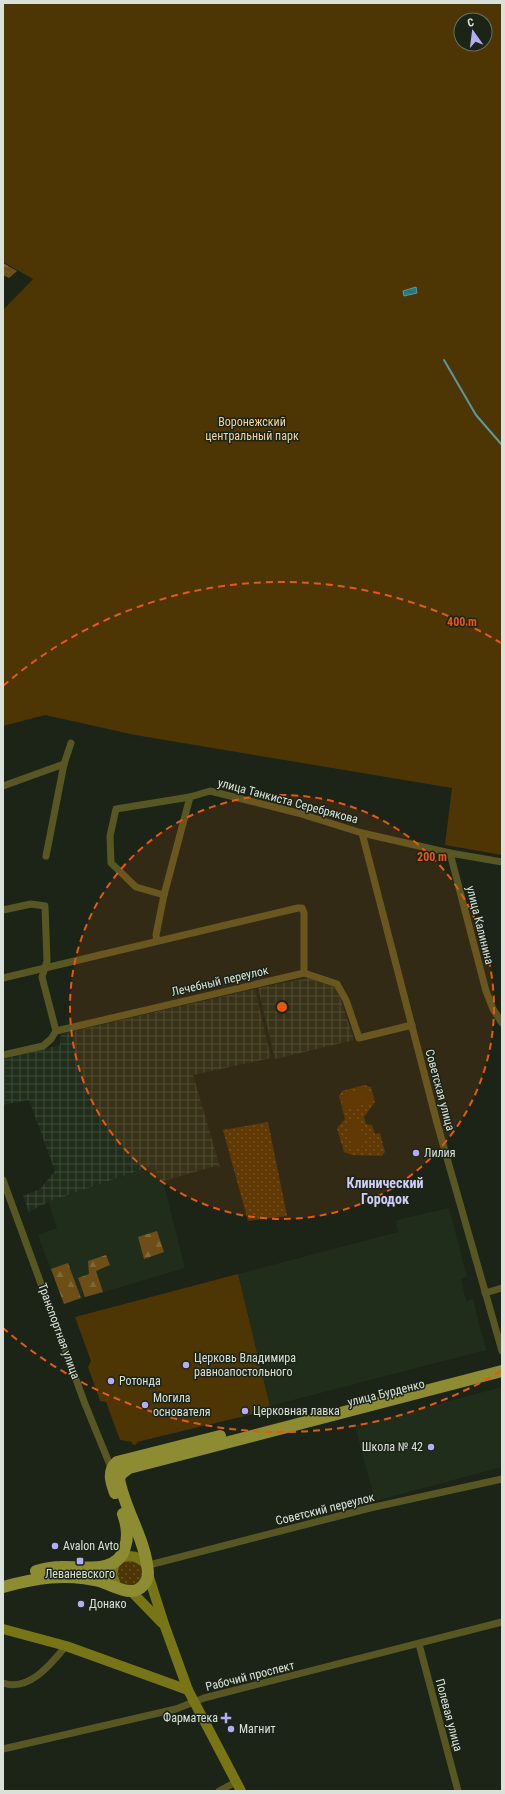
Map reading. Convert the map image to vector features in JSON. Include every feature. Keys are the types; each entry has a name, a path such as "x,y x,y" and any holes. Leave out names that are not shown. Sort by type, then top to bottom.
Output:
{"main road":[{"name":"улица Бурденко","path":"111,1469 117,1462 123,1460 502,1364"},
{"name":"улица Бурденко","path":"119,1479 123,1472 134,1467 502,1372"},
{"path":"111,1469 112,1482 128,1531 125,1549 118,1560 112,1575 117,1587"},
{"path":"119,1479 149,1568 164,1624 188,1690 241,1791"},
{"path":"3,1580 54,1568 91,1568 134,1556 140,1559 149,1568"},
{"path":"3,1587 51,1577 77,1578 131,1591 138,1590 143,1586 149,1568"},
{"path":"131,1591 164,1624"},
{"path":"3,1629 66,1646 188,1690"}],"street":[{"path":"46,856 64,764 71,743"},
{"path":"3,786 64,764"},
{"name":"улица Танкиста Серебрякова","path":"164,896 136,887 111,863 110,836 116,809 190,797 210,791 298,813 362,833 450,853 502,862"},
{"path":"157,941 156,935 164,896 190,797"},
{"name":"Советская улица","path":"362,833 437,1123 502,1351"},
{"name":"улица Калинина","path":"450,853 486,991 493,1009 502,1023"},
{"path":"3,910 31,904 45,906 47,962 42,977 56,1031 44,1046 3,1055"},
{"path":"3,978 302,908 304,913 304,973 337,984 346,1000 359,1038 412,1025"},
{"name":"Лечебный переулок","path":"56,1031 304,973"},
{"name":"Транспортная улица","path":"3,1180 111,1469 119,1479"},
{"path":"485,1293 502,1288"},
{"name":"Советский переулок","path":"149,1568 370,1508 502,1478"},
{"name":"Рабочий проспект","path":"3,1748 176,1710 194,1702 502,1622"},
{"name":"Полевая улица","path":"419,1644 458,1791"},
{"path":"3,1683 18,1685 32,1680 66,1646"},
{"path":"219,1791 236,1782"}],"shaded area":[{"path":"308,978 337,988 354,1040 275,1059 258,988"},
{"path":"255,989 271,1058 193,1075 220,1167 212,1167 163,1181 158,1177 155,1165 48,1202 29,1212 23,1196 40,1189 55,1171 29,1100 3,1105 3,1059 60,1045 61,1034"},
{"path":"156,1165 158,1177 163,1181 185,1268 64,1304 38,1235 57,1228 48,1202"},
{"path":"449,1208 467,1277 461,1279 466,1301 473,1299 486,1350 270,1406 238,1274 398,1232 396,1220"},
{"name":"Школа № 42","path":"502,1387 502,1467 375,1501 355,1426"}],"green space":[{"name":"Воронежский центральный парк","path":"3,3 502,3 502,855 445,845 452,788 135,735 45,715 3,726 3,310 33,279 3,262"},
{"path":"3,263 17,271 9,278 3,275"},
{"path":"364,1085 371,1087 375,1102 364,1117 366,1124 372,1125 375,1134 380,1133 385,1152 382,1156 352,1155 344,1152 337,1128 345,1119 339,1096 342,1091"},
{"path":"368,1087 373,1100 345,1110 340,1096"},
{"path":"358,1119 365,1145 353,1149 346,1123"},
{"path":"268,1122 287,1216 248,1221 223,1130"},
{"path":"157,1231 164,1252 144,1259 138,1237"},
{"path":"106,1255 110,1265 96,1271 103,1292 85,1297 78,1278 89,1274 88,1261"},
{"path":"68,1263 81,1298 64,1304 51,1269"},
{"path":"238,1274 270,1406 253,1414 137,1442 136,1445 132,1444 132,1442 120,1440 106,1402 100,1401 88,1367 91,1361 75,1317"},
{"path":"130,1560 139,1564 143,1573 139,1582 130,1586 121,1582 117,1573 121,1564"}],"water":[{"path":"416,287 417,293 404,296 403,291"}],"waterway":[{"path":"444,360 476,415 502,445"}],"place":[{"name":"Лилия","path":"416,1153"},
{"name":"Церковь Владимира равноапостольного","path":"186,1365"},
{"name":"Ротонда","path":"111,1381"},
{"name":"Могила основателя","path":"145,1405"},
{"name":"Церковная лавка","path":"245,1411"},
{"name":"Школа № 42","path":"431,1447"},
{"name":"Avalon Avto","path":"55,1546"},
{"name":"Леваневского","path":"80,1561"},
{"name":"Донако","path":"81,1604"},
{"name":"Фарматека","path":"226,1718"},
{"name":"Магнит","path":"231,1729"}],"district":[{"name":"Клинический Городок","path":"385,1192"}]}
